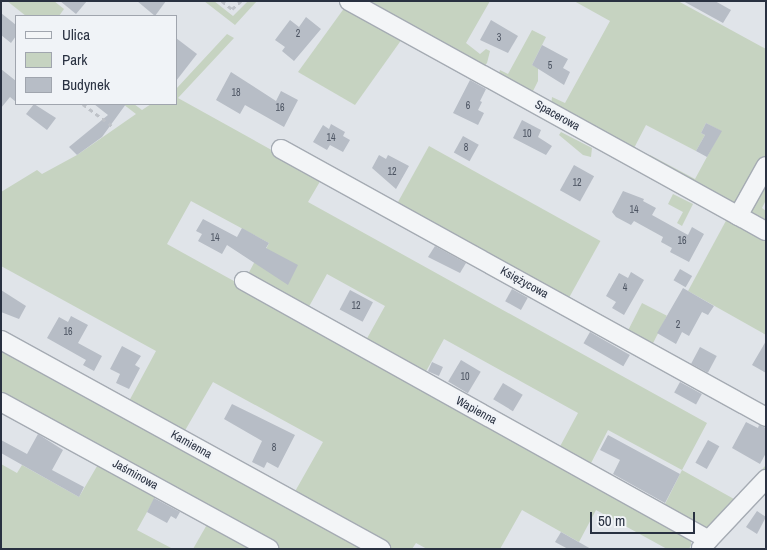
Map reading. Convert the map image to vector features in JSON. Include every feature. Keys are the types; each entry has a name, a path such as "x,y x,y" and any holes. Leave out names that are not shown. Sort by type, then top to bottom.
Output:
{"street":[{"name":"Spacerowa","path":"349,1 766,232"},
{"name":"Księżycowa","path":"281,150 766,417"},
{"path":"738,216 766,166"},
{"name":"Wapienna","path":"244,281 704,544"},
{"name":"Kamienna","path":"1,340 381,549"},
{"name":"Jaśminowa","path":"1,402 269,549"},
{"path":"704,544 766,479"}],"path":[{"path":"222,1 232,9 241,1"},
{"path":"84,105 112,126"}],"green space":[{"path":"7,1 54,1 64,9 60,15 25,15"},
{"path":"204,1 214,1 233,16 248,1 257,1 235,25"},
{"path":"361,1 490,1 466,43 480,54 486,49 490,51 487,63 483,68"},
{"path":"574,1 678,1 766,49 766,158 738,206 647,160 650,155 695,179 721,131 706,123 701,133 705,135 696,151 646,125 632,152 551,106 552,97 565,103 610,21"},
{"path":"345,7 402,39 355,105 298,72"},
{"path":"532,30 546,37 532,65 538,68 538,81 531,95 498,77 500,70 508,74"},
{"path":"227,34 234,38 178,98 178,87"},
{"path":"178,98 322,178 308,202 707,423 682,470 608,430 588,469 557,452 578,413 444,339 419,384 691,540 689,549 667,549 596,510 579,542 522,510 500,549 427,549 416,543 412,549 391,549 293,495 323,442 213,382 183,434 128,403 156,351 1,266 1,192 37,170 42,174 77,155 136,114 124,105 135,105 142,110 150,105 178,105","holes":["191,201 269,243 259,263 255,261 246,278 306,312 327,274 385,306 360,351 167,244"]},
{"path":"561,132 592,148 591,157 583,155 559,135"},
{"path":"429,146 600,241 567,300 396,205"},
{"path":"766,178 766,200 762,208 766,211 766,222 748,212"},
{"path":"673,194 693,204 682,226 677,223 683,212 668,204"},
{"path":"728,217 766,238 766,335 688,291"},
{"path":"642,303 667,316 651,347 626,334"},
{"path":"1,346 371,549 278,549 1,397"},
{"path":"100,461 157,494 137,530 173,549 1,549 1,464 17,473 22,465 79,497"},
{"path":"766,465 766,469 708,530 662,510 682,470 734,499"},
{"path":"209,521 265,549 193,549"}],"building":[{"path":"60,1 87,1 76,14"},
{"path":"137,1 166,1 154,15"},
{"path":"683,1 715,1 731,10 723,23"},
{"path":"1,13 15,24 15,37 11,43 1,35"},
{"path":"306,17 321,29 294,61 282,51 285,47 275,40 290,20 299,27"},
{"path":"491,20 518,36 508,53 480,40"},
{"path":"178,40 197,54 178,78"},
{"path":"542,45 568,59 563,68 570,72 564,85 532,65"},
{"path":"1,69 15,80 15,101 10,97 1,108"},
{"path":"231,72 276,101 281,91 298,100 284,127 245,105 240,114 216,100"},
{"path":"470,80 486,89 478,110 484,113 478,125 453,113"},
{"path":"33,105 36,105 56,118 47,130 26,114"},
{"path":"95,105 125,105 102,137 77,155 69,147 108,115"},
{"path":"522,120 541,130 538,137 552,146 546,155 513,138"},
{"path":"706,123 722,131 707,157 696,151 705,135 701,133"},
{"path":"331,124 345,132 343,136 350,140 343,152 330,145 327,150 313,142 323,125 329,129"},
{"path":"463,136 479,145 470,161 454,153"},
{"path":"379,155 386,159 388,155 409,166 396,189 372,168"},
{"path":"574,165 594,176 580,202 560,190"},
{"path":"623,191 644,199 643,201 656,208 652,215 688,235 692,227 704,234 689,262 670,252 672,248 661,242 663,237 634,221 631,225 616,217 612,212"},
{"path":"203,219 237,237 242,228 269,243 266,248 298,265 288,285 227,245 222,254 198,241 202,234 196,231"},
{"path":"435,246 466,263 460,273 428,257"},
{"path":"680,269 692,276 686,287 674,280"},
{"path":"631,272 644,280 624,315 612,308 616,302 606,296 619,273 628,278"},
{"path":"683,288 714,306 708,315 702,312 689,336 682,332 676,344 657,333"},
{"path":"512,289 528,298 521,310 505,301"},
{"path":"1,290 26,306 19,319 1,312"},
{"path":"350,290 373,302 363,322 340,309"},
{"path":"71,316 88,325 78,343 102,356 94,371 83,365 86,360 47,338 59,317 68,322"},
{"path":"590,332 630,355 623,366 584,343"},
{"path":"766,341 766,373 752,365"},
{"path":"122,346 141,356 135,365 140,368 129,389 116,383 120,374 110,369"},
{"path":"700,347 717,356 708,373 691,364"},
{"path":"461,360 481,372 468,393 448,381"},
{"path":"432,362 443,367 439,376 428,371"},
{"path":"680,382 702,394 696,405 674,392"},
{"path":"503,383 523,395 513,411 493,399"},
{"path":"232,404 295,435 278,468 267,462 264,468 252,462 262,441 224,419"},
{"path":"746,422 758,428 759,425 766,428 766,453 760,464 732,448"},
{"path":"38,434 63,450 52,470 84,487 79,497 1,453 1,440 27,454"},
{"path":"608,435 680,474 665,503 613,474 620,460 600,450"},
{"path":"708,440 719,446 707,469 695,463"},
{"path":"154,498 180,512 176,519 171,516 167,523 147,512"},
{"path":"757,511 766,517 757,534 746,527"},
{"path":"561,532 591,549 568,549 555,542"}]}
